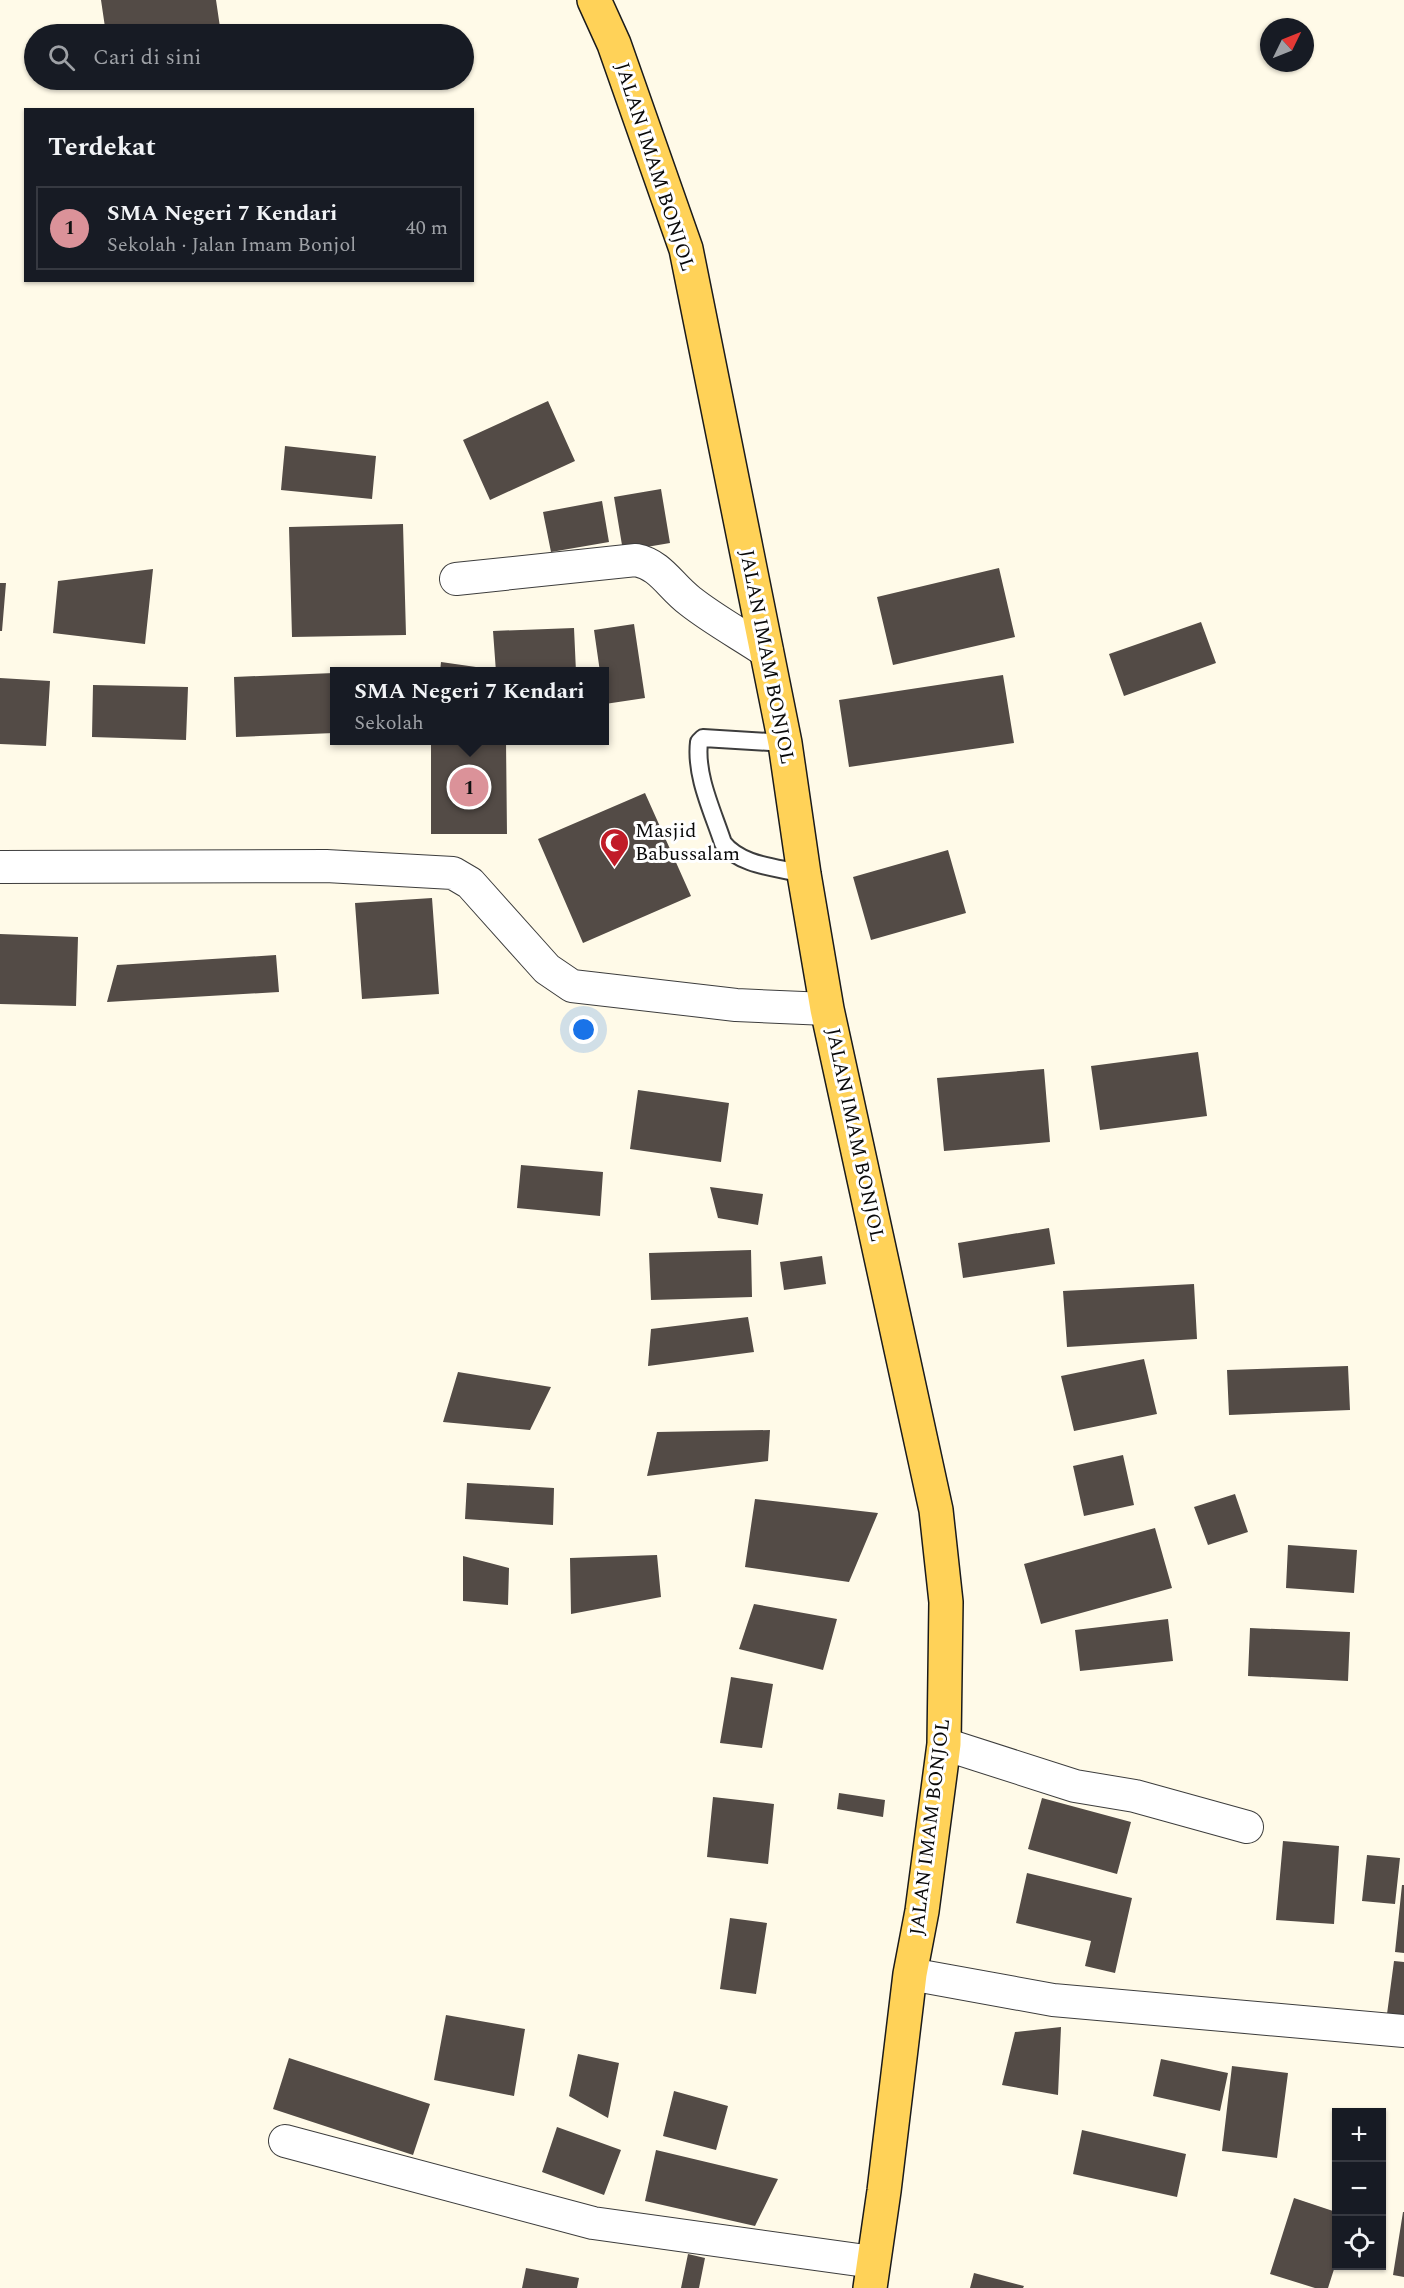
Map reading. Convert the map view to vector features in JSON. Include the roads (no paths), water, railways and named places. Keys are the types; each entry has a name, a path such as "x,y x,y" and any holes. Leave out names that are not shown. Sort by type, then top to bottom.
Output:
{"main road":[{"name":"JALAN IMAM BONJOL","path":"594,0 614,44 686,249 785,743 804,874 828,1009 936,1510 946,1602 944,1744 922,1911 910,1974 884,2191 871,2275"}],"street":[{"path":"456,579 636,560 660,570 688,600 767,652"},
{"path":"0,867 326,866 453,873 470,883 547,969 572,986 736,1005 828,1009"},
{"path":"944,1744 1075,1785 1135,1796 1247,1827"},
{"path":"910,1974 1053,2000 1404,2031"},
{"path":"285,2142 593,2223 871,2275"}],"lane":[{"path":"785,743 703,738 698,748 701,777 723,843 728,849 741,859 804,874"}],"place":[{"name":"SMA Negeri 7 Kendari","path":"469,787"},
{"name":"Masjid Babussalam","path":"614,868"}]}
